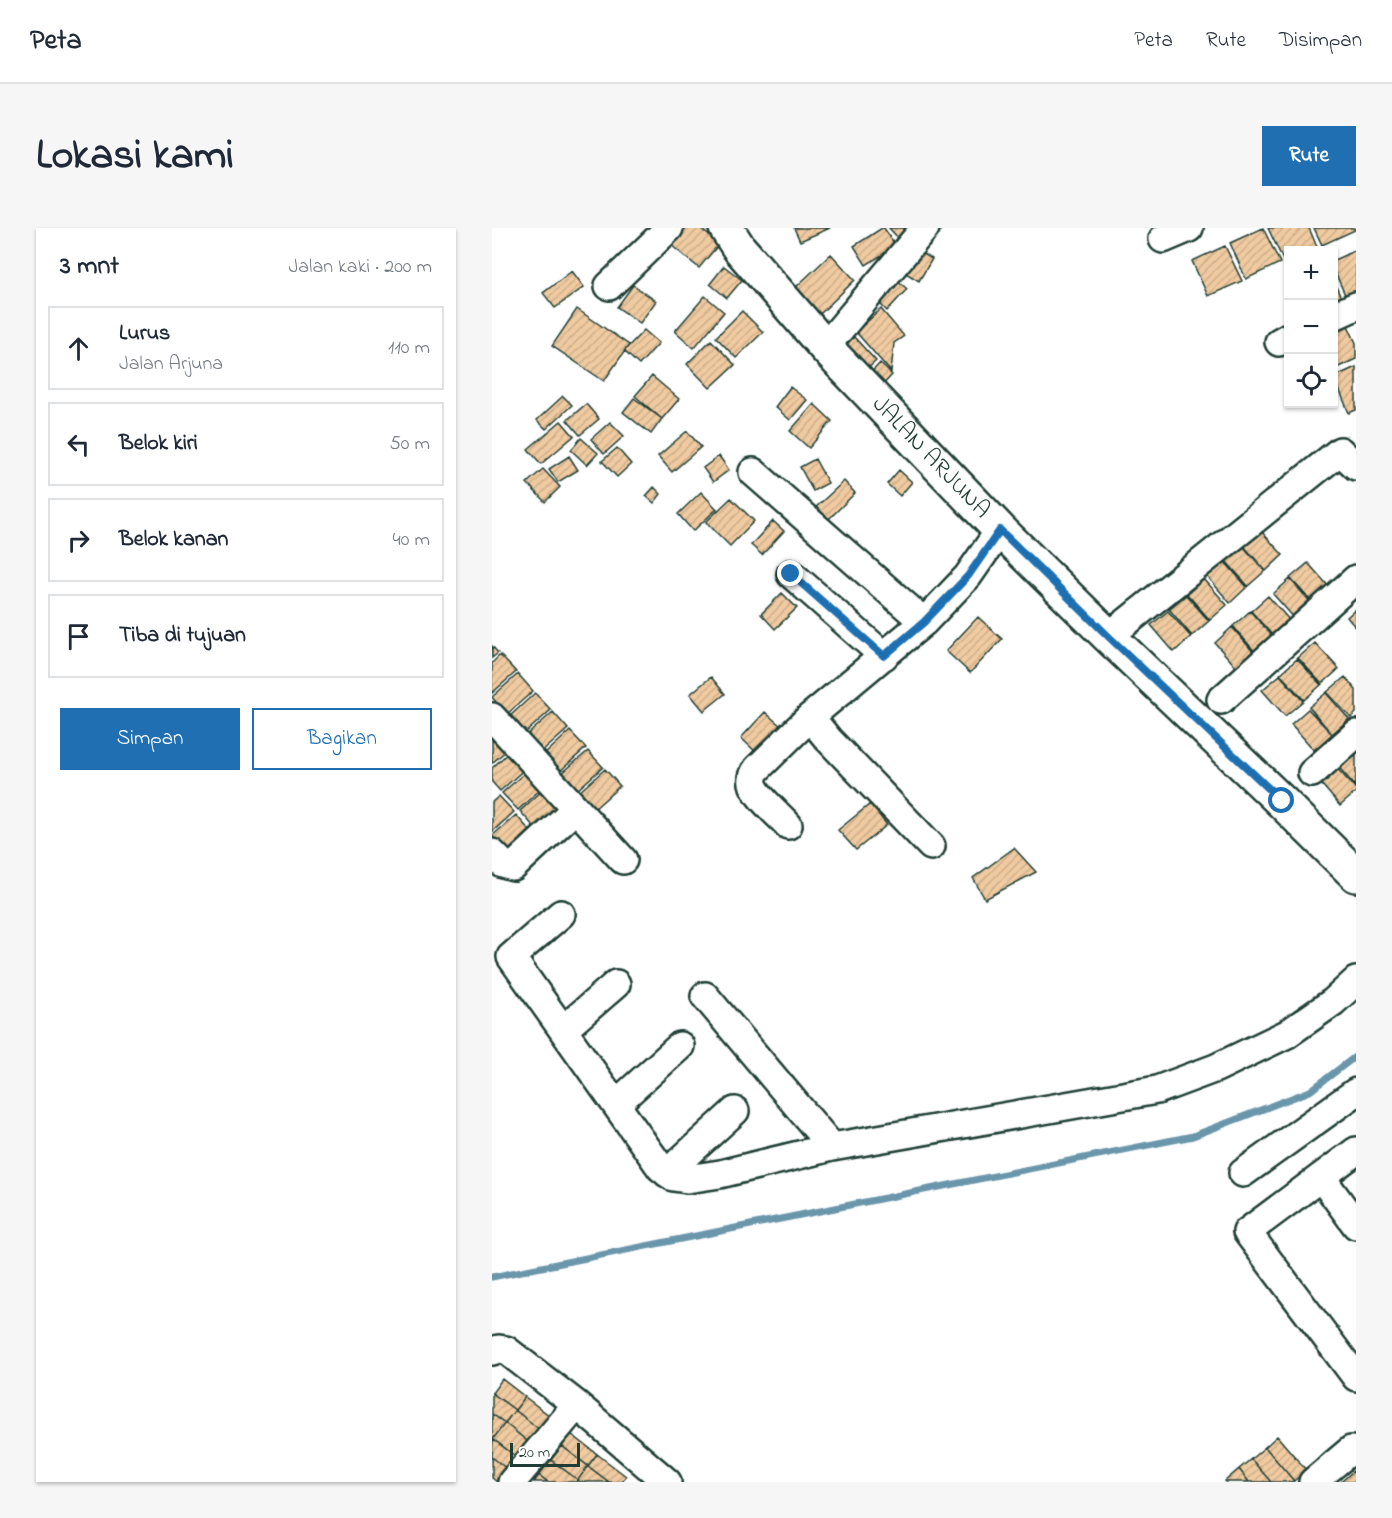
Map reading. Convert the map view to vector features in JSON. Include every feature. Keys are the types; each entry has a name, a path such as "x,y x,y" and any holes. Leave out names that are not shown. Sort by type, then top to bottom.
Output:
{"street":[{"path":"609,286 669,228"},
{"name":"JALAN ARJUNA","path":"726,228 739,249 825,347 1000,530 1356,874"},
{"path":"825,347 925,228"},
{"path":"1163,239 1189,228"},
{"path":"1338,314 1356,306"},
{"path":"1108,636 1340,451 1356,466"},
{"path":"753,472 924,622"},
{"path":"788,825 757,792 753,776 757,769 810,717 924,622 968,576 1000,530"},
{"path":"791,574 884,656"},
{"path":"1221,700 1356,579"},
{"path":"492,717 623,860"},
{"path":"810,717 828,739 931,846"},
{"path":"1312,773 1356,734"},
{"path":"492,853 503,864 513,867 575,809"},
{"path":"561,914 512,957 661,1168 673,1177 687,1179 720,1174 832,1147 1157,1090 1216,1068 1287,1034 1333,1002 1356,981"},
{"path":"563,1030 616,984"},
{"path":"705,996 832,1147"},
{"path":"616,1104 680,1047"},
{"path":"1243,1173 1356,1092"},
{"path":"667,1173 735,1111"},
{"path":"1356,1151 1247,1232 1356,1377"},
{"path":"1321,1177 1356,1225"},
{"path":"492,1351 499,1348 506,1350 577,1405 659,1480"},
{"path":"512,1482 577,1405"},
{"path":"1313,1482 1351,1450"}],"building":[{"path":"685,228 700,228 719,244 699,268 671,245"},
{"path":"794,228 830,228 800,241"},
{"path":"882,228 896,246 866,265 854,246"},
{"path":"889,228 911,228 899,239"},
{"path":"1263,228 1280,263 1246,279 1230,243"},
{"path":"1268,228 1309,228 1317,246 1284,246 1284,262"},
{"path":"1314,228 1354,228 1355,230 1322,245"},
{"path":"1225,246 1242,281 1208,296 1192,261"},
{"path":"917,250 932,259 919,281 904,272"},
{"path":"1356,250 1356,293 1346,297 1338,279 1338,258"},
{"path":"831,254 855,280 820,314 795,288"},
{"path":"724,266 742,280 727,298 710,284"},
{"path":"572,271 584,287 555,308 543,293"},
{"path":"894,277 907,289 887,311 874,298"},
{"path":"633,285 656,301 640,323 617,307"},
{"path":"705,296 724,312 694,348 675,331"},
{"path":"577,309 629,345 604,381 552,346"},
{"path":"881,309 904,336 894,343 891,372 856,332"},
{"path":"742,311 763,332 736,358 716,337"},
{"path":"1346,321 1356,343 1356,359 1338,367 1338,354 1338,324"},
{"path":"644,330 659,343 639,365 624,351"},
{"path":"854,337 876,361 864,372 842,348"},
{"path":"711,340 735,365 710,388 687,364"},
{"path":"880,363 892,375 880,388 868,376"},
{"path":"1356,367 1356,410 1349,413 1338,387 1338,375"},
{"path":"652,376 679,399 662,419 635,396"},
{"path":"790,387 807,400 790,420 775,407"},
{"path":"563,396 572,405 546,429 537,420"},
{"path":"634,398 662,419 651,434 623,412"},
{"path":"586,404 599,419 580,435 567,420"},
{"path":"814,404 832,421 809,448 790,431"},
{"path":"561,421 574,436 541,464 528,449"},
{"path":"610,422 624,436 604,454 591,439"},
{"path":"687,431 701,447 672,472 658,456"},
{"path":"581,438 598,453 587,465 571,450"},
{"path":"617,448 631,464 617,477 602,461"},
{"path":"569,456 578,470 558,482 549,469"},
{"path":"719,456 729,470 713,482 703,468"},
{"path":"815,459 828,483 813,491 800,467"},
{"path":"543,469 560,487 545,502 527,483"},
{"path":"899,470 912,482 900,496 887,484"},
{"path":"844,481 855,493 826,522 814,509"},
{"path":"654,487 661,494 654,503 646,496"},
{"path":"701,492 717,509 693,531 678,514"},
{"path":"731,498 754,521 730,546 706,522"},
{"path":"773,521 784,531 762,555 751,545"},
{"path":"1260,530 1283,555 1266,571 1243,545"},
{"path":"1242,545 1265,571 1248,586 1225,560"},
{"path":"1224,561 1247,587 1230,603 1207,576"},
{"path":"1308,563 1331,589 1314,604 1290,578"},
{"path":"1204,579 1227,605 1210,620 1187,594"},
{"path":"1290,579 1313,605 1296,620 1273,594"},
{"path":"782,593 797,608 775,629 761,614"},
{"path":"1186,595 1209,621 1192,636 1169,609"},
{"path":"1268,596 1291,622 1274,637 1251,611"},
{"path":"1356,609 1356,628 1347,617"},
{"path":"1168,611 1191,637 1174,652 1151,625"},
{"path":"1250,611 1273,637 1256,653 1233,626"},
{"path":"978,617 1002,639 970,673 946,651"},
{"path":"1232,627 1255,654 1238,669 1215,643"},
{"path":"1315,643 1339,669 1322,684 1298,658"},
{"path":"492,646 498,653 492,658"},
{"path":"500,655 516,672 492,693 492,663"},
{"path":"1297,659 1321,685 1304,700 1280,674"},
{"path":"518,674 533,691 506,715 492,697"},
{"path":"1280,675 1303,701 1285,716 1262,690"},
{"path":"711,677 725,694 704,711 690,694"},
{"path":"1345,677 1356,690 1356,713 1351,718 1327,692"},
{"path":"535,693 551,710 524,734 509,717"},
{"path":"1326,693 1349,719 1332,734 1309,707"},
{"path":"1308,709 1332,734 1314,750 1291,724"},
{"path":"553,712 568,729 541,753 526,736"},
{"path":"765,712 782,727 758,754 741,738"},
{"path":"570,731 586,748 559,772 544,755"},
{"path":"492,733 509,748 492,763"},
{"path":"1352,748 1356,753 1356,787 1335,763"},
{"path":"511,750 527,767 500,791 492,782 492,768"},
{"path":"588,751 603,767 576,791 561,774"},
{"path":"1334,765 1356,789 1356,792 1340,806 1317,779"},
{"path":"529,769 544,786 518,810 502,793"},
{"path":"605,769 620,786 593,810 578,793"},
{"path":"546,787 562,804 535,828 520,811"},
{"path":"499,796 514,812 492,832 492,802"},
{"path":"870,804 887,825 856,850 838,830"},
{"path":"516,815 531,832 504,856 492,843 492,836"},
{"path":"1014,848 1036,872 985,899 973,878"},
{"path":"502,1379 525,1397 515,1410 492,1393"},
{"path":"492,1393 515,1410 505,1423 492,1414"},
{"path":"525,1397 554,1419 544,1433 515,1410"},
{"path":"515,1410 544,1433 533,1446 505,1423"},
{"path":"492,1414 505,1423 493,1439 492,1438"},
{"path":"505,1423 533,1446 522,1461 493,1439"},
{"path":"571,1434 597,1454 588,1466 562,1446"},
{"path":"1277,1436 1306,1470 1294,1481 1265,1447"},
{"path":"493,1439 522,1461 512,1473 492,1457"},
{"path":"562,1446 588,1466 578,1480 551,1460"},
{"path":"1265,1447 1294,1481 1271,1482 1251,1459"},
{"path":"597,1454 626,1476 621,1482 609,1482 588,1466"},
{"path":"492,1457 512,1473 505,1482 497,1482 492,1478"},
{"path":"1251,1459 1271,1482 1249,1482 1239,1469"},
{"path":"551,1460 578,1480 576,1482 548,1482 539,1475"},
{"path":"588,1466 609,1482 580,1482 578,1480"},
{"path":"1239,1469 1249,1482 1225,1481"},
{"path":"1353,1471 1356,1475 1356,1482 1341,1482"},
{"path":"539,1475 548,1482 534,1482"}],"waterway":[{"path":"492,1277 1193,1136 1310,1091 1356,1056"}],"route":[{"path":"791,574 884,656 924,622 968,576 1000,530 1235,759 1282,801"}]}
